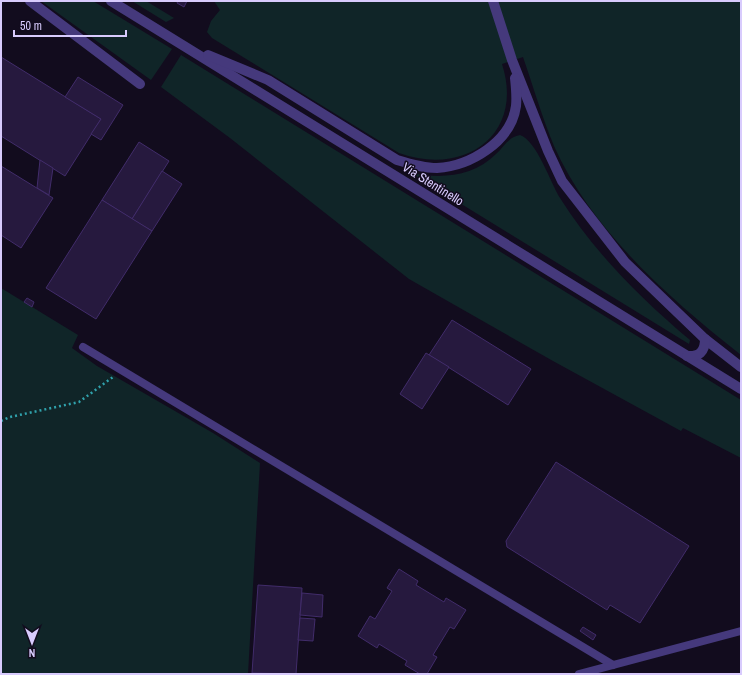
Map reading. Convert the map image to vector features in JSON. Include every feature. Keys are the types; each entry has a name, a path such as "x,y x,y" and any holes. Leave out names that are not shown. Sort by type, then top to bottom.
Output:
{"street":[{"path":"30,1 140,84"},
{"name":"Via Stentinello","path":"111,1 741,389"},
{"path":"493,1 512,60 548,151 562,181 626,262 705,339 741,367"},
{"path":"177,42 268,80 397,160 418,166 435,168 455,166 471,160 484,152 508,126 516,107 516,90 512,60"},
{"path":"687,356 695,356 701,353 705,347 705,339"}],"lane":[{"path":"83,347 613,665"},
{"path":"579,674 741,631"}],"path":[{"path":"1,421 10,417 79,402 102,387 120,369"}],"green space":[{"path":"41,1 93,1 172,49 151,80"},
{"path":"132,1 146,1 174,18 166,22"},
{"path":"214,1 741,1 741,355 687,311 660,286 611,234 589,206 570,177 554,146 523,57 502,64 507,89 505,111 497,130 484,144 466,154 446,159 423,159 399,153 212,38 207,32 211,21 220,10"},
{"path":"181,55 741,400 741,458 683,428 681,431 553,361 409,279 230,138 161,87"},
{"path":"520,135 532,145 543,163 560,198 603,256 636,291 690,340 689,344 411,173 445,176 467,172 487,162 509,140"},
{"path":"1,288 78,335 72,348 97,366 213,433 260,463 248,674 1,674"}],"building":[{"path":"178,1 187,1 184,7 177,3"},
{"path":"1,57 101,119 65,176 1,136"},
{"path":"78,77 123,105 101,140 91,134 101,119 65,97"},
{"path":"139,142 169,161 132,219 102,200"},
{"path":"40,160 53,168 49,195 37,188"},
{"path":"1,166 53,198 21,248 1,235"},
{"path":"162,171 182,184 152,231 132,219"},
{"path":"102,200 152,231 96,319 46,288"},
{"path":"27,298 34,302 32,307 24,302"},
{"path":"452,320 531,369 508,405 429,355"},
{"path":"426,353 449,367 422,409 400,394"},
{"path":"556,462 689,546 640,623 610,605 607,610 507,547 506,541"},
{"path":"399,569 418,581 416,585 444,602 446,598 466,610 454,629 450,627 433,655 437,657 427,674 420,674 405,665 407,661 379,644 377,648 358,636 370,616 375,619 392,591 387,588"},
{"path":"258,585 302,588 296,674 252,673"},
{"path":"302,593 323,595 322,617 300,615"},
{"path":"300,618 315,619 313,641 298,640"},
{"path":"583,627 596,635 593,640 580,631"}]}
